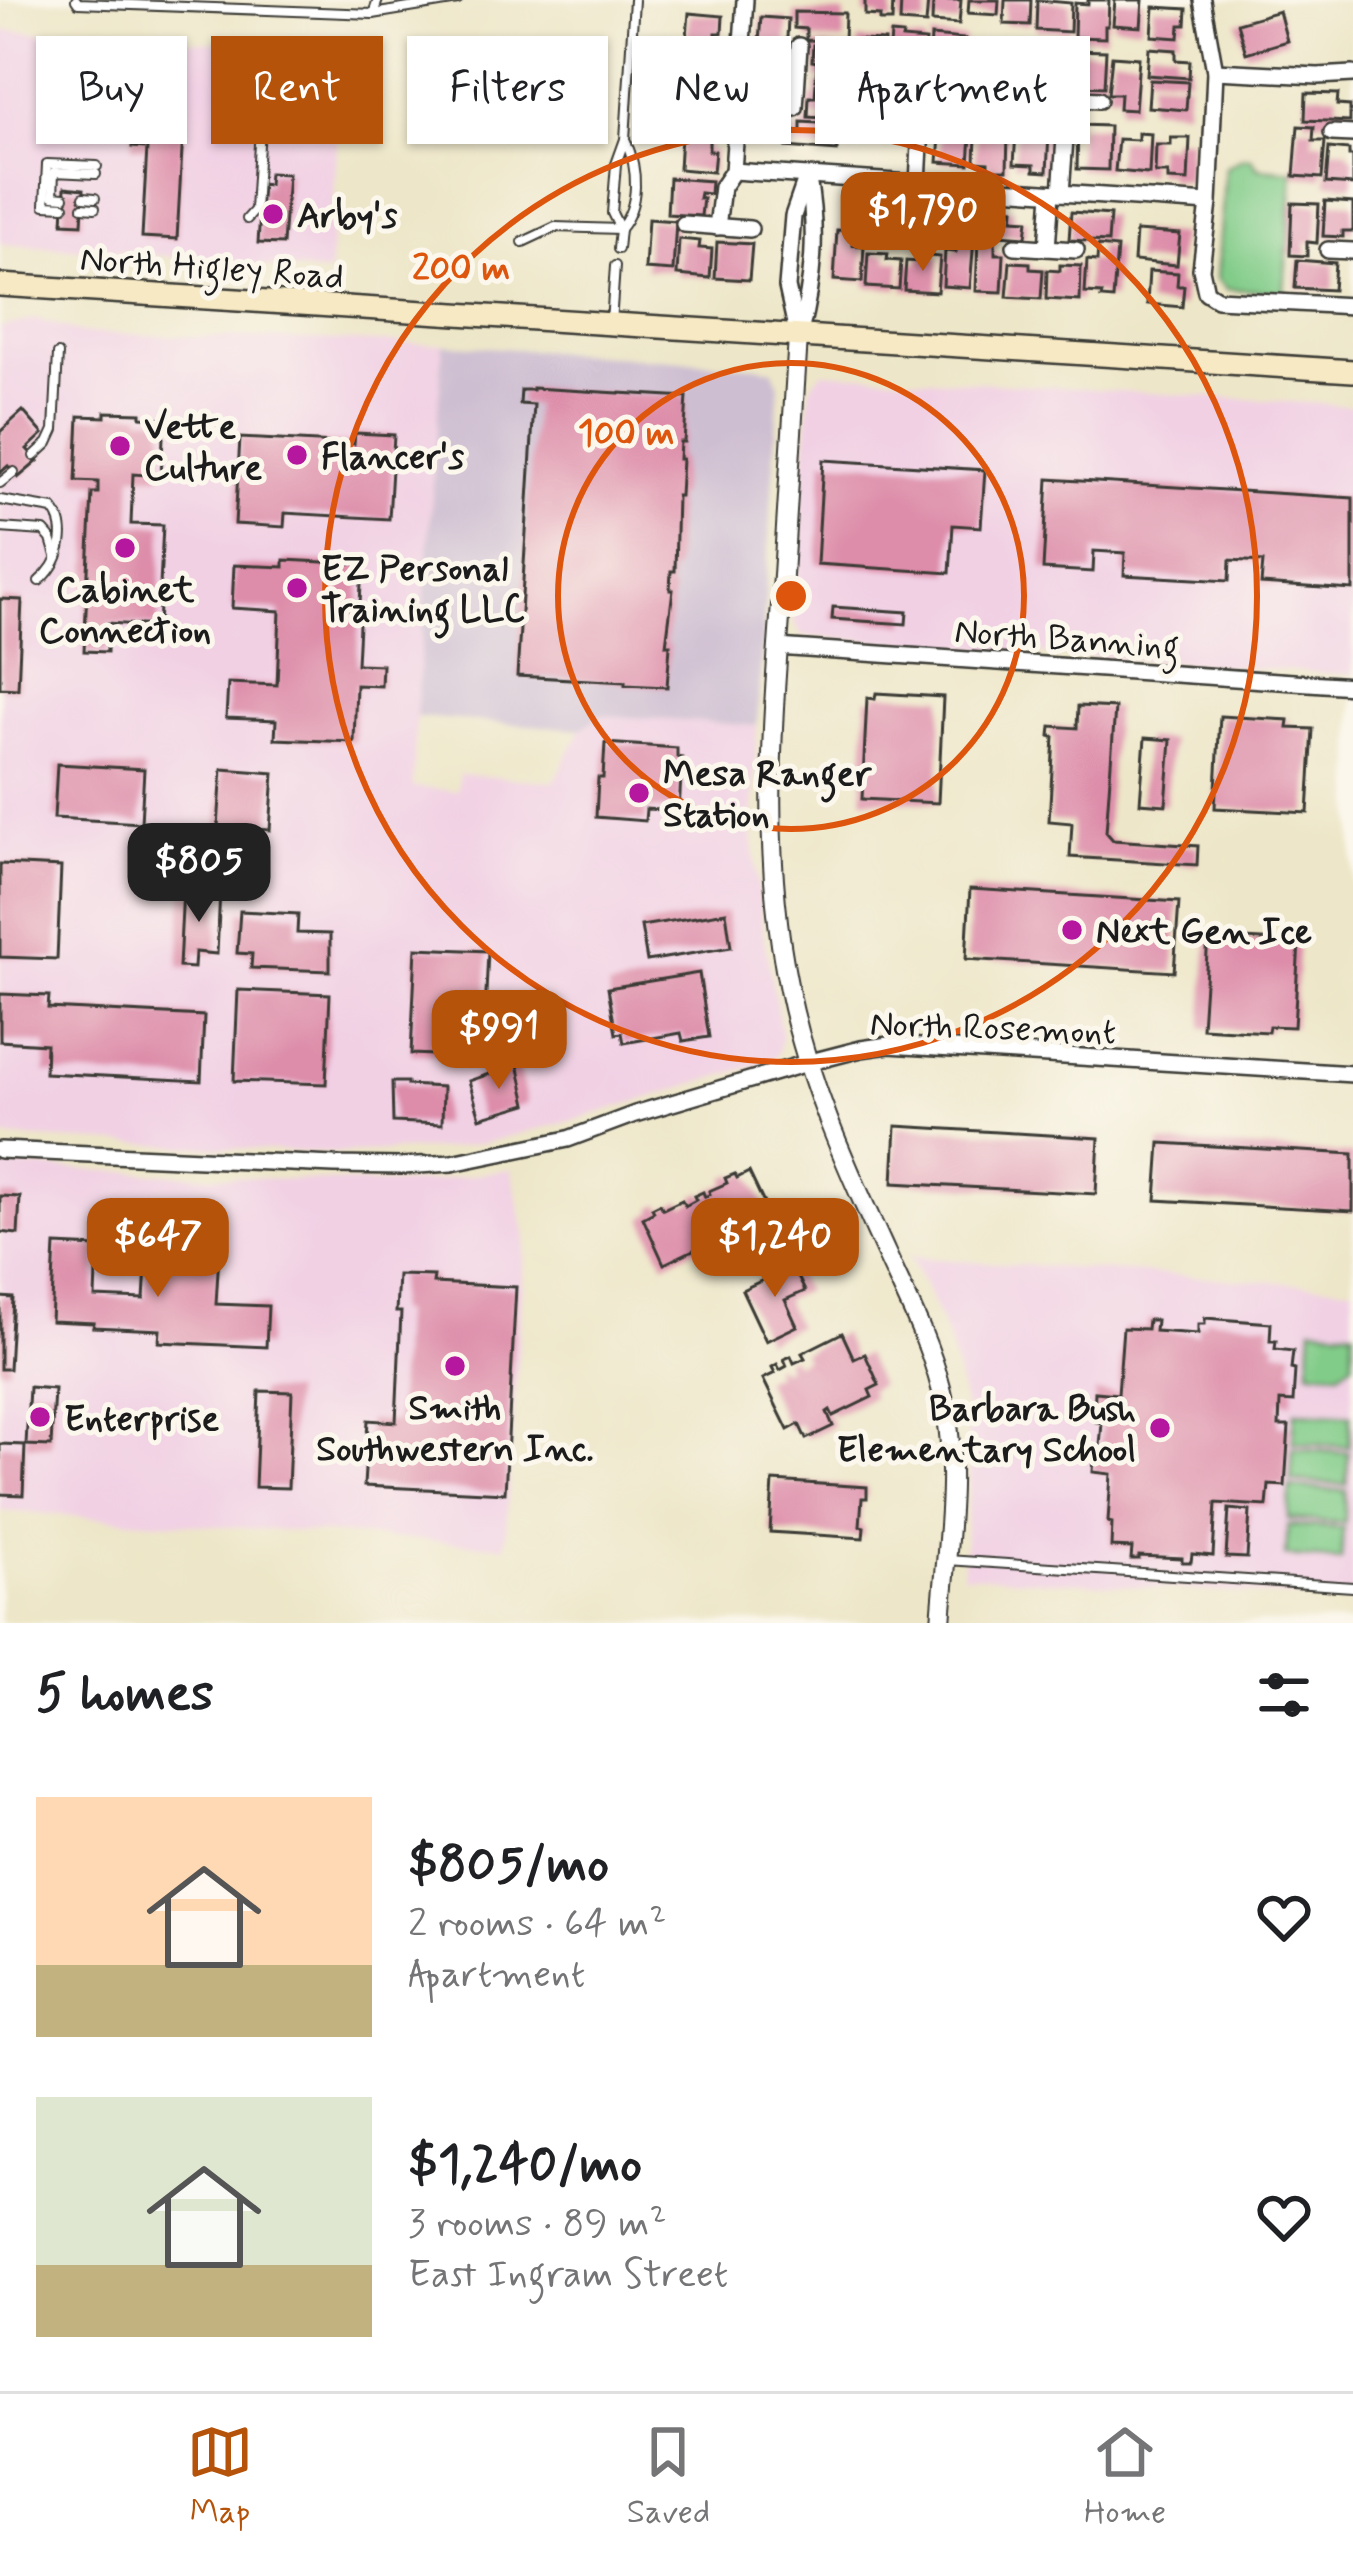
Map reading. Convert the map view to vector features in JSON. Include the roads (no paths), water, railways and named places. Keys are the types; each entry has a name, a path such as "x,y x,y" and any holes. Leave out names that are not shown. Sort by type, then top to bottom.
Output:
{"main road":[{"name":"North Higley Road","path":"0,285 1353,371"}],"street":[{"path":"743,36 745,0"},
{"path":"1202,0 1215,71 1201,269 1206,292 1217,298 1353,306"},
{"path":"795,108 799,46"},
{"path":"1215,71 1353,74"},
{"path":"791,77 796,77"},
{"path":"1090,99 1099,100"},
{"path":"1332,133 1353,134"},
{"path":"717,227 718,200 733,171 735,144"},
{"path":"905,239 917,144"},
{"path":"1047,248 1062,144"},
{"path":"733,171 1209,203"},
{"path":"798,338 787,287 793,216 807,176"},
{"path":"807,176 813,239 810,294 798,338 777,647 771,864 789,990 807,1063 942,1390 951,1488 941,1623"},
{"path":"684,224 750,229"},
{"path":"871,237 933,241"},
{"path":"791,238 813,239"},
{"path":"1015,245 1076,250"},
{"path":"1328,250 1353,251"},
{"name":"North Banning","path":"777,647 1353,686"},
{"name":"North Rosemont","path":"0,1150 334,1165 452,1163 568,1138 807,1063 890,1045 1353,1074"}],"lane":[{"path":"76,0 373,14 458,0"},
{"path":"373,14 378,0"},
{"path":"618,249 620,230 612,213 616,164 625,140 634,0"},
{"path":"620,230 631,216 636,165 625,140"},
{"path":"247,219 255,210 259,144"},
{"path":"64,201 45,205 47,164 97,170"},
{"path":"615,181 635,181"},
{"path":"84,202 95,202"},
{"path":"523,242 555,227 620,230"},
{"path":"611,325 615,266"},
{"path":"34,456 54,430 58,354"},
{"path":"0,483 14,472"},
{"path":"0,500 53,509 61,519 56,558 51,572 39,581"},
{"path":"0,528 44,531 56,558"},
{"path":"945,1560 1353,1587"}],"place":[{"name":"Arby's","path":"273,214"},
{"name":"Vette Culture","path":"120,446"},
{"name":"Flancer's","path":"297,455"},
{"name":"Cabinet Connection","path":"125,548"},
{"name":"EZ Personal Training LLC","path":"297,588"},
{"name":"Mesa Ranger Station","path":"639,793"},
{"name":"Next Gen Ice","path":"1072,930"},
{"name":"Smith Southwestern Inc.","path":"455,1366"},
{"name":"Enterprise","path":"40,1417"},
{"name":"Barbara Bush Elementary School","path":"1160,1428"}]}
